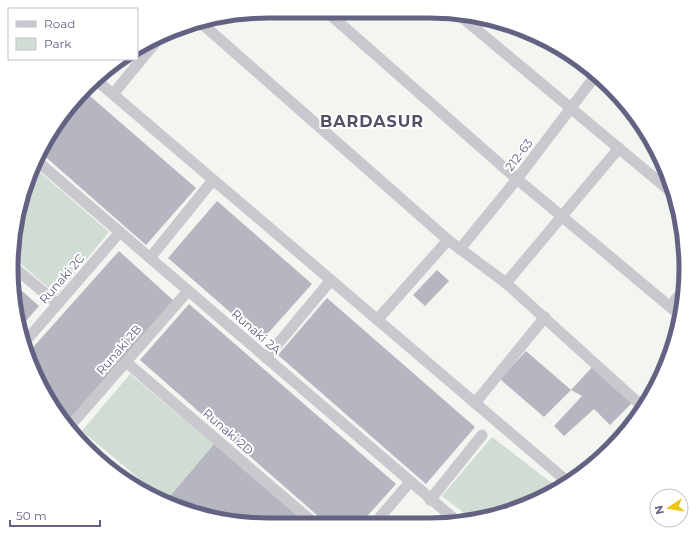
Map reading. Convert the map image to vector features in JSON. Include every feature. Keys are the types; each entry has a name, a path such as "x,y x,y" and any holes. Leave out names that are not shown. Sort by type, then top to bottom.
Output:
{"street":[{"path":"334,18 517,179 675,311"},
{"path":"466,21 666,187"},
{"path":"205,26 448,240 506,283 639,404"},
{"path":"113,94 152,46"},
{"name":"212-63","path":"460,249 517,179 593,79"},
{"path":"100,83 564,479"},
{"path":"506,283 619,148"},
{"name":"Runaki 2A","path":"40,165 451,517"},
{"path":"150,258 213,180"},
{"name":"Runaki 2C","path":"28,338 120,232"},
{"path":"377,320 448,240"},
{"path":"18,271 58,304"},
{"path":"266,358 331,280"},
{"name":"Runaki 2B","path":"72,423 188,291"},
{"path":"670,306 677,297"},
{"path":"475,403 545,318"},
{"name":"Runaki 2D","path":"126,362 308,518"},
{"path":"430,500 482,435"},
{"path":"379,518 410,482"}],"green space":[{"path":"38,170 109,232 57,295 18,262 20,235 23,219 31,188"},
{"path":"130,374 214,444 169,498 152,490 82,431"},
{"path":"492,437 554,485 509,505 467,515 442,496"}],"building":[{"path":"88,94 196,188 146,245 45,156 60,129"},
{"path":"217,201 312,284 262,340 168,258"},
{"path":"119,251 174,301 69,419 51,393 31,349"},
{"path":"437,270 449,281 425,306 413,295"},
{"path":"19,289 39,306 24,323"},
{"path":"327,298 475,427 426,484 278,355"},
{"path":"189,304 396,484 365,518 320,518 140,360"},
{"path":"526,351 571,390 544,417 500,379"},
{"path":"594,365 634,401 610,425 594,409 564,436 554,426 582,396 571,390"},
{"path":"214,444 300,518 235,516 188,505 169,498"}],"district":[{"name":"BARDASUR","path":"372,121"}]}
